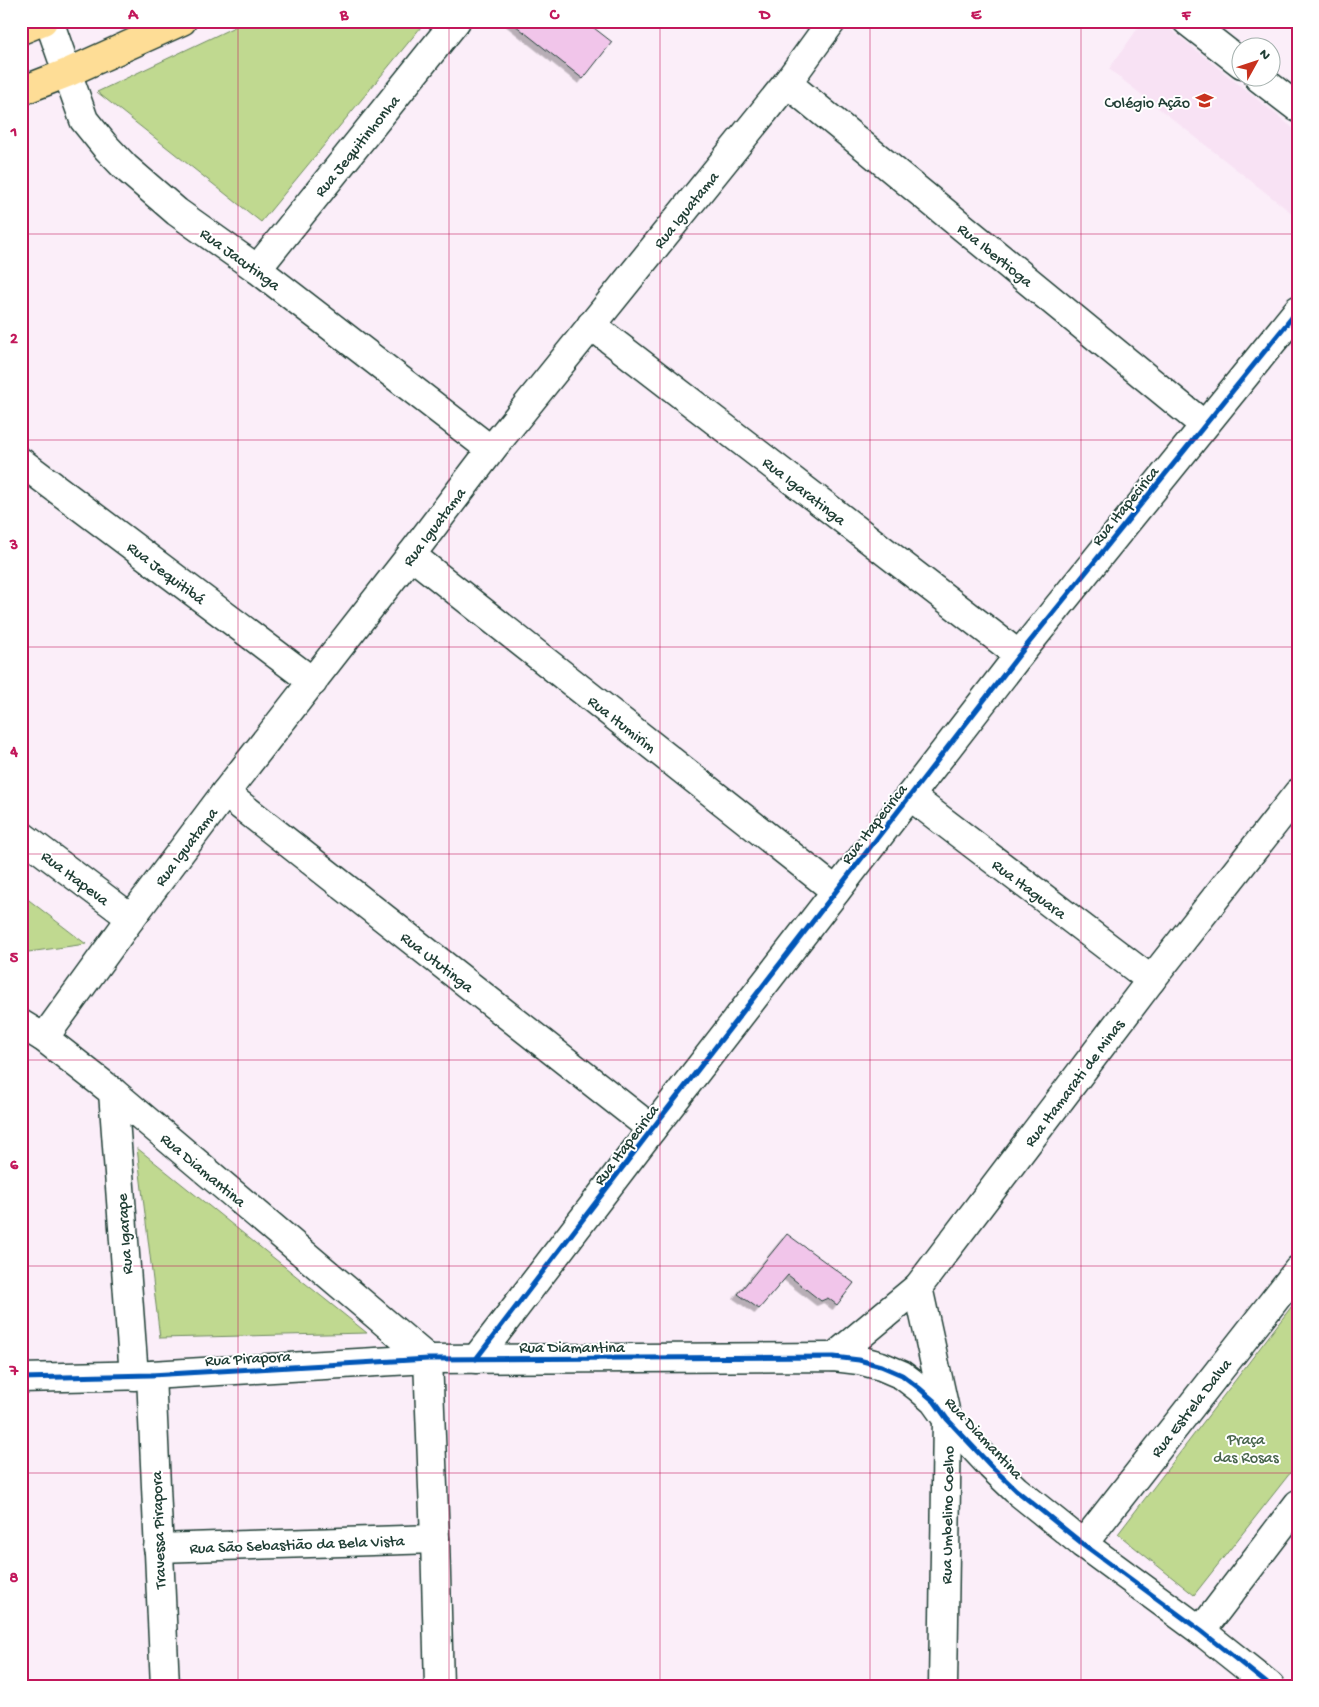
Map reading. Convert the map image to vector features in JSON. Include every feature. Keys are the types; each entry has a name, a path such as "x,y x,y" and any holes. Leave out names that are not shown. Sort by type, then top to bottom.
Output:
{"main road":[{"path":"21,30 43,21"},
{"path":"21,91 67,73 182,21"}],"street":[{"name":"Rua Jacutinga","path":"49,21 84,120 105,146 177,212 257,268 491,450"},
{"name":"Rua Jequitinhonha","path":"257,268 456,21"},
{"name":"Rua Iguatama","path":"44,1038 225,793 313,682 491,450 787,83 832,21"},
{"path":"1188,21 1232,56"},
{"name":"Rua Ibertioga","path":"787,83 1204,425"},
{"path":"1272,88 1298,108"},
{"name":"Rua Itapecirica","path":"476,1358 1019,655 1298,310"},
{"name":"Rua Igaratinga","path":"592,325 1019,655"},
{"name":"Rua Jequitibá","path":"21,462 313,682"},
{"name":"Rua Itumirim","path":"411,555 836,891"},
{"name":"Rua Ututinga","path":"225,793 652,1129"},
{"name":"Rua Itamarati de Minas","path":"834,1357 918,1287 1151,980 1298,793"},
{"name":"Rua Itaguara","path":"910,796 1151,980"},
{"name":"Rua Itapeva","path":"21,835 131,918"},
{"name":"Rua Diamantina","path":"21,1024 44,1038 113,1092 428,1359"},
{"name":"Rua Igarape","path":"113,1092 142,1375"},
{"name":"Rua Estrela Dalva","path":"1083,1544 1298,1270"},
{"name":"Rua Umbelino Coelho","path":"918,1287 947,1419 943,1686"},
{"name":"Rua Diamantina","path":"476,1358 834,1357 860,1360 881,1366 902,1375 934,1401 947,1419 1016,1490 1083,1544 1270,1686"},
{"name":"Rua Pirapora","path":"21,1378 142,1375 476,1358"},
{"path":"428,1359 439,1686"},
{"name":"Travessa Pirapora","path":"142,1375 158,1548 165,1686"},
{"path":"1200,1631 1298,1504"},
{"name":"Rua São Sebastião da Bela Vista","path":"158,1548 435,1539"}],"shaded area":[{"name":"Colégio Ação","path":"1143,21 1160,21 1232,79 1232,88 1243,88 1298,132 1298,218 1109,69"}],"green space":[{"path":"247,21 426,21 261,222 97,92"},
{"path":"21,894 86,944 21,953"},
{"path":"137,1148 367,1333 160,1338"},
{"name":"Praça das Rosas","path":"1298,1298 1298,1463 1194,1595 1118,1534"}],"building":[{"path":"510,21 585,21 612,42 583,79"},
{"path":"787,1234 854,1283 837,1305 828,1298 821,1301 788,1275 759,1309 738,1294"}],"cycle path":[{"path":"476,1359 1019,655 1298,310"},
{"path":"21,1378 151,1375 428,1359 834,1357 859,1360 881,1366 902,1375 919,1388 934,1401 947,1419 1016,1490 1083,1544 1201,1631 1270,1686"}],"place":[{"name":"Colégio Ação","path":"1204,101"}]}
